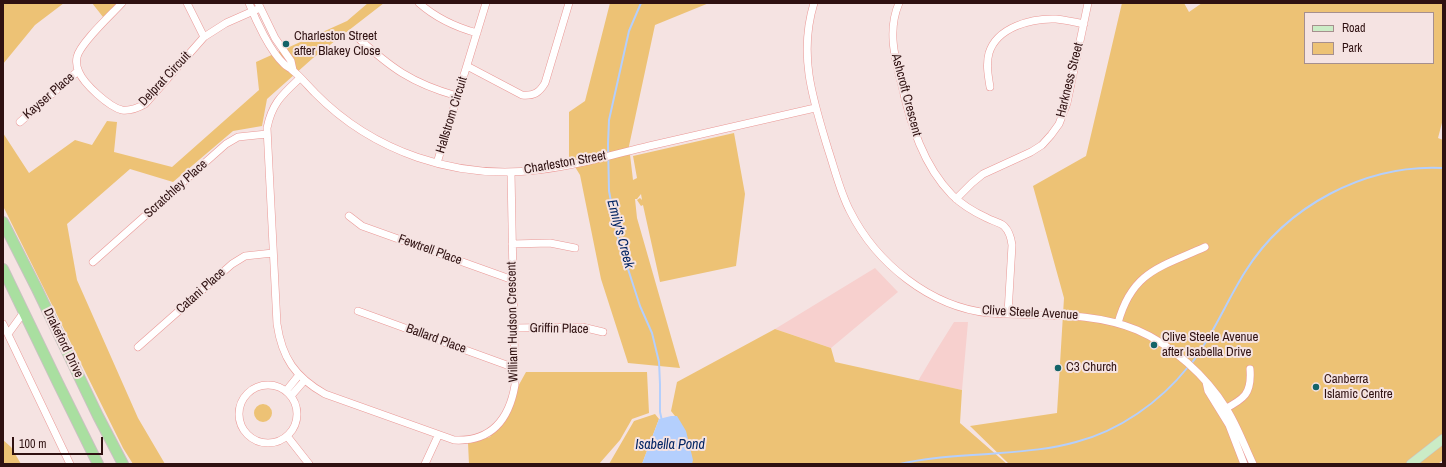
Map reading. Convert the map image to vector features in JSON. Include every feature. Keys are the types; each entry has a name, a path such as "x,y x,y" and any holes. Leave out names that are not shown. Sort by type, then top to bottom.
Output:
{"highway":[{"name":"Drakeford Drive","path":"3,222 123,464"},
{"name":"Drakeford Drive","path":"3,269 98,464"}],"main road":[{"path":"1411,464 1443,439"}],"street":[{"path":"78,71 77,56 80,49 122,3"},
{"path":"188,3 204,37"},
{"name":"Charleston Street","path":"249,3 274,52 284,64 293,70 339,115 364,132 400,151 437,163 465,169 511,172 539,170 599,158 815,108"},
{"path":"419,3 442,20 477,33"},
{"name":"Hallstrom Circuit","path":"437,163 486,3"},
{"name":"Hallstrom Circuit","path":"466,66 522,95 529,96 536,94 541,90 545,83 569,3"},
{"name":"Clive Steele Avenue","path":"814,3 810,22 807,53 810,83 815,108 847,205 864,235 886,261 911,282 930,294 949,303 968,309 988,312 1080,316 1118,323 1148,335 1175,352 1206,382 1208,391 1224,410 1253,464"},
{"name":"Ashcroft Crescent","path":"899,3 894,17 892,44 910,117 917,138 927,159 938,178 956,199 975,213 1004,226 1010,234 1012,245 1008,313"},
{"name":"Harkness Street","path":"956,199 983,174 1031,152 1042,145 1052,135 1059,124 1067,103 1088,3"},
{"name":"Delprat Circuit","path":"78,71 83,80 113,106 125,110 138,108 145,104 204,37 226,23 253,11 259,6"},
{"name":"Charleston Street","path":"259,6 275,38 290,61 293,70"},
{"path":"990,87 987,68 989,53 993,44 1002,34 1019,25 1040,20 1055,19 1084,24"},
{"path":"356,36 382,60 403,74 424,86 457,96"},
{"name":"Kayser Place","path":"20,122 78,71"},
{"name":"William Hudson Crescent","path":"300,78 275,103 269,118 267,134 277,324 279,338 286,357 298,375 304,381 325,394 438,436 454,440 466,441 477,438 488,434 497,426 508,411 515,385 511,172"},
{"name":"Scratchley Place","path":"93,262 226,144 238,137 267,134"},
{"name":"Fewtrell Place","path":"349,216 362,226 513,280"},
{"path":"512,244 550,243 575,248"},
{"path":"1118,323 1127,298 1139,281 1158,268 1205,247"},
{"name":"Catani Place","path":"138,347 232,264 245,256 273,254"},
{"name":"Ballard Place","path":"358,311 515,368"},
{"path":"8,334 24,312"},
{"path":"3,324 70,464"},
{"name":"Griffin Place","path":"514,328 582,327 603,332"},
{"path":"1224,410 1247,393 1251,382 1250,369"},
{"path":"289,394 298,375"},
{"path":"289,394 304,381"},
{"path":"272,385 289,394 297,408 297,417 293,430 287,436 274,442 265,443 256,440 244,430 239,416 240,406 245,396 257,387 272,385"},
{"name":"Clive Steele Avenue","path":"1231,424 1244,464"},
{"path":"287,436 309,464"},
{"path":"425,464 438,436"}],"shaded area":[{"path":"875,268 898,292 831,348 775,329"},
{"path":"954,322 968,322 962,390 918,381 934,354"}],"green space":[{"path":"3,3 64,3 35,25 3,64"},
{"path":"92,3 117,3 103,17"},
{"path":"368,3 384,3 313,58 267,99 262,126 233,131 173,182 130,169 67,224 77,280 138,418 165,464 133,464 123,448 3,206 3,133 29,173 75,140 92,145 107,121 117,122 114,152 172,167 259,90 256,62 347,21"},
{"path":"610,3 709,3 655,25 629,146 633,180 637,178 633,156 734,133 745,194 736,266 660,282 643,205 641,206 637,200 640,198 642,200 641,194 637,199 635,199 637,218 680,368 628,363 601,279 580,175 569,157 569,112 585,101"},
{"path":"1122,3 1184,3 1189,12 1202,3 1443,3 1443,119 1438,138 1443,140 1443,460 1438,464 1009,464 970,426 1057,413 1064,298 1033,186 1086,156"},
{"path":"775,329 831,348 835,362 962,390 960,423 1007,464 680,464 679,421 671,411 677,382"},
{"path":"526,372 647,372 649,413 632,419 620,440 599,464 469,464 468,443 490,437"},
{"path":"259,404 267,404 272,409 270,420 267,422 259,422 254,417 254,409"},
{"path":"655,414 659,419 642,464 609,464 634,421"},
{"path":"3,440 11,447 21,464 3,464"}],"water":[{"name":"Isabella Pond","path":"677,416 686,431 693,460 692,464 642,464 659,419"}],"waterway":[{"name":"Emily's Creek","path":"641,3 629,31 609,120 609,191 618,238 640,306 652,333 659,362 660,412 662,421"},
{"path":"1191,364 1213,330 1238,283 1262,248 1282,227 1305,209 1330,194 1357,182 1385,173 1414,169 1443,168"},
{"path":"900,464 937,458 1038,449 1067,444 1092,437 1108,431 1138,414 1165,392 1188,367"}],"place":[{"name":"Charleston Street after Blakey Close","path":"286,44"},
{"name":"Clive Steele Avenue after Isabella Drive","path":"1154,345"},
{"name":"C3 Church","path":"1058,368"},
{"name":"Canberra Islamic Centre","path":"1316,387"}]}
